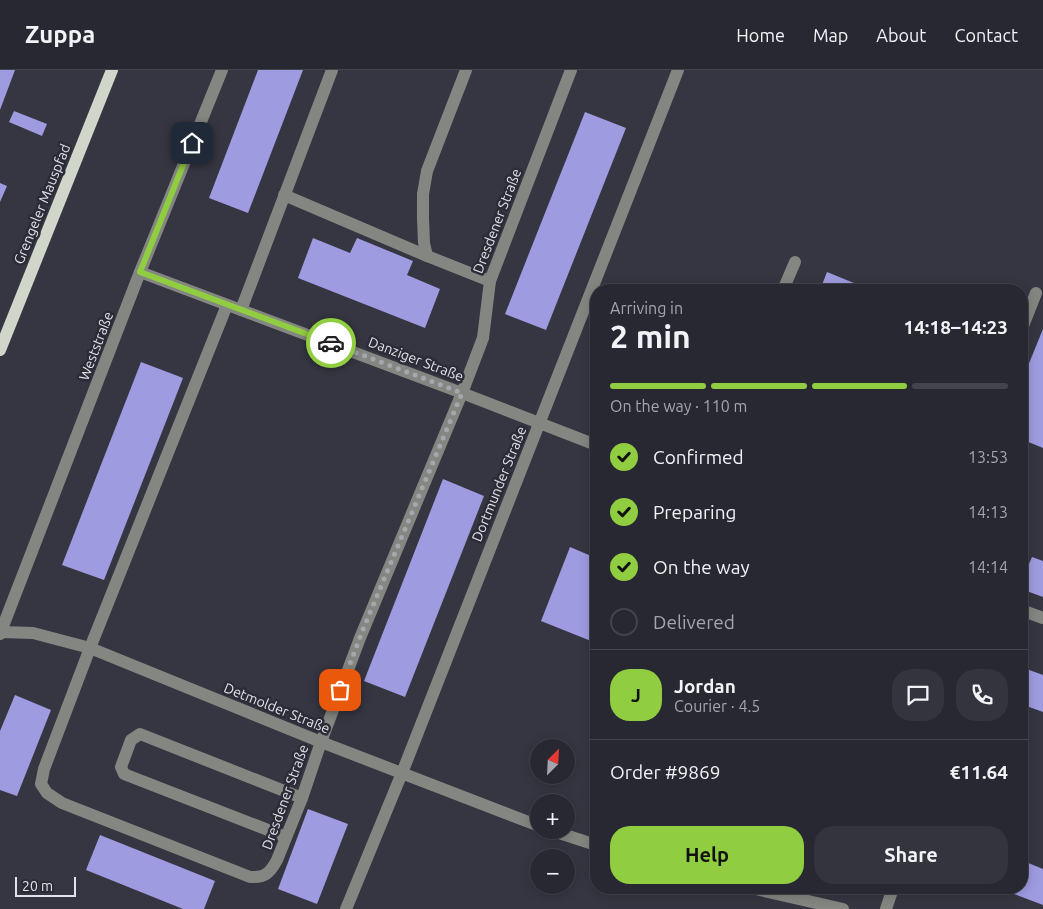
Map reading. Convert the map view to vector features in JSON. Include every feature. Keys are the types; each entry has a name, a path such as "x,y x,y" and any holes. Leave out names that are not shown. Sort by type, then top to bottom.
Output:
{"main road":[{"name":"Grengeler Mauspfad","path":"0,350 112,70"}],"lane":[{"name":"Weststraße","path":"0,633 140,272 222,70"},
{"path":"241,310 332,70"},
{"path":"427,256 424,243 423,218 423,194 427,171 466,70"},
{"name":"Dresdener Straße","path":"227,305 90,648 44,769 41,784 47,793 62,803 250,878 258,878 266,875 273,868 302,798 360,638 462,393 483,338 490,281 571,70"},
{"name":"Dortmunder Straße","path":"594,284 678,70"},
{"path":"284,195 490,281"},
{"path":"786,284 795,262"},
{"name":"Danziger Straße","path":"140,272 590,443"},
{"path":"1028,313 1036,293"},
{"name":"Dortmunder Straße","path":"346,909 402,773 590,295"},
{"path":"1028,613 1043,618"},
{"name":"Detmolder Straße","path":"0,633 33,633 90,648 321,742 530,823"},
{"path":"286,837 124,774 121,767 131,740 140,734 302,798"},
{"path":"575,838 590,843"},
{"path":"777,894 843,909"},
{"path":"886,909 891,894"}],"building":[{"path":"0,70 15,70 0,110"},
{"path":"258,70 303,70 248,213 209,198"},
{"path":"14,111 47,124 42,136 9,122"},
{"path":"585,112 626,128 546,330 505,314"},
{"path":"0,183 7,186 0,202"},
{"path":"313,238 350,253 357,238 413,261 407,275 440,289 425,328 298,278"},
{"path":"827,272 856,284 822,284"},
{"path":"1043,329 1043,448 1028,442 1028,366"},
{"path":"141,362 183,378 104,580 62,565"},
{"path":"443,479 484,496 405,697 364,681"},
{"path":"570,547 590,555 590,641 541,621"},
{"path":"1032,557 1043,561 1043,597 1028,592 1028,566"},
{"path":"1028,670 1043,675 1043,712 1028,707"},
{"path":"15,695 51,710 17,796 0,790 0,731"},
{"path":"308,809 348,824 317,904 278,889"},
{"path":"100,835 215,881 204,909 183,909 86,870"},
{"path":"1028,863 1043,869 1043,905 1014,894 1028,894"}],"way so far":[{"path":"331,343 462,393 364,627 340,690"}],"route":[{"path":"192,143 140,272 331,343"}]}
